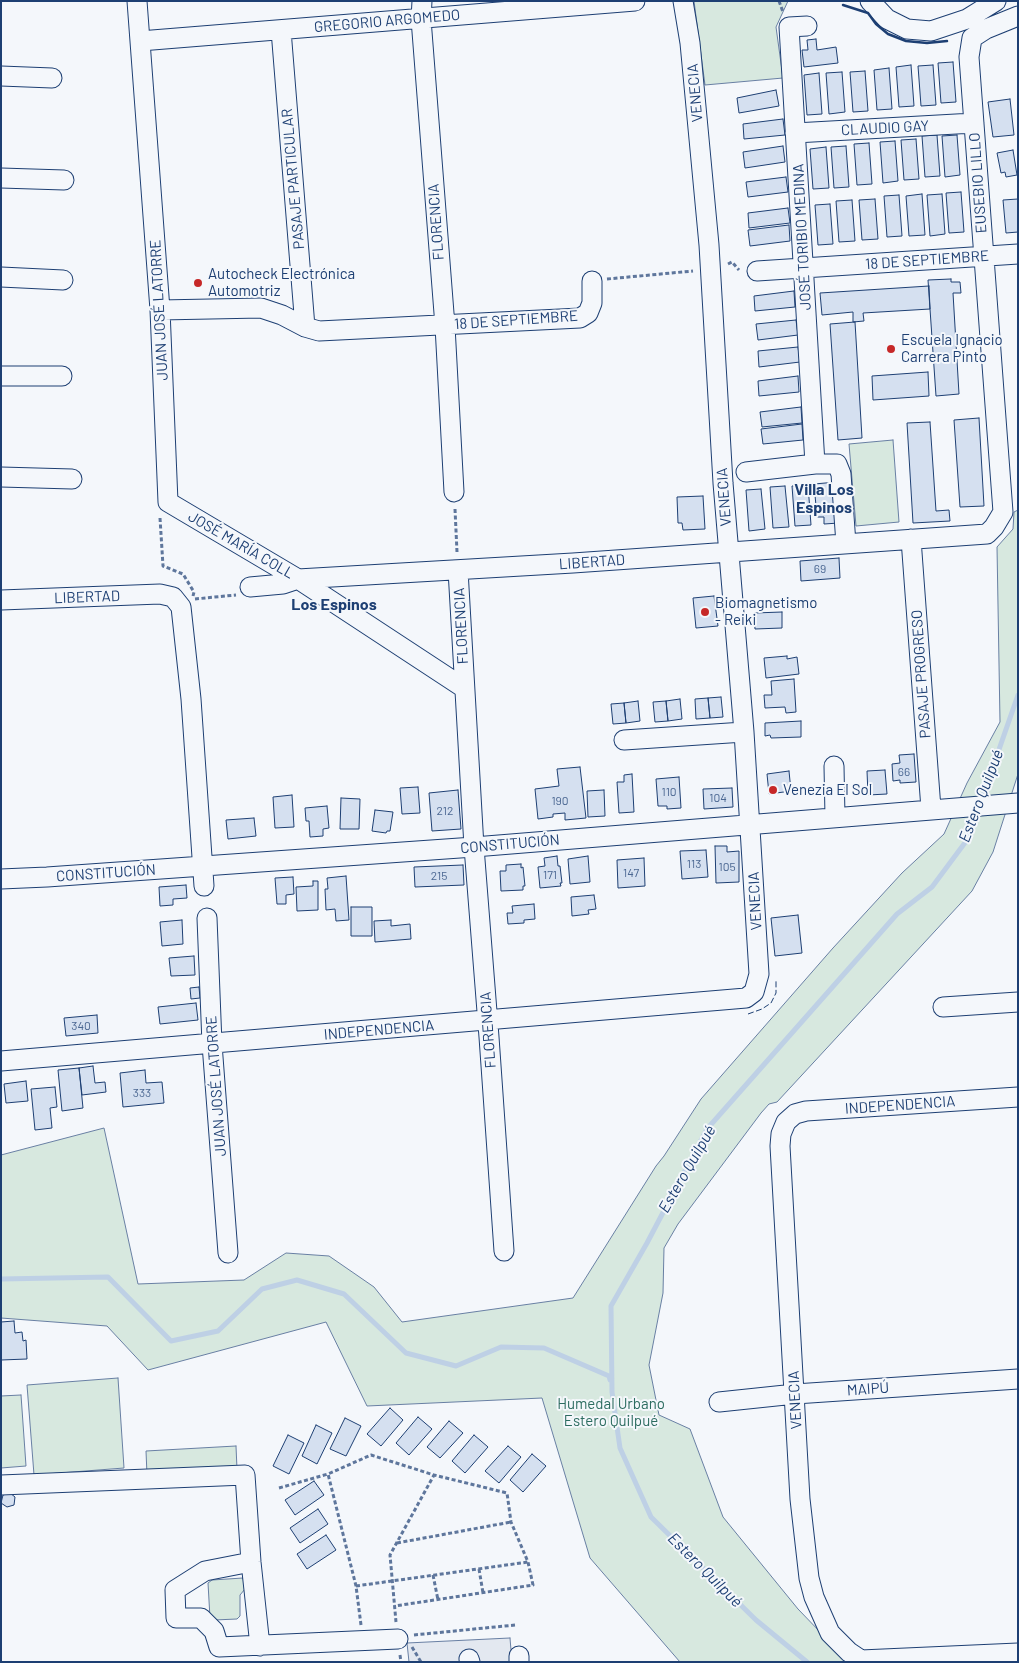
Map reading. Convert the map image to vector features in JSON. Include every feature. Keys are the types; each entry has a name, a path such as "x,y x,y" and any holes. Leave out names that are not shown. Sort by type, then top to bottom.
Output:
{"street":[{"name":"JUAN JOSÉ LATORRE","path":"137,1 160,310 168,502"},
{"name":"GREGORIO ARGOMEDO","path":"140,41 281,30 421,10 635,1"},
{"name":"VENECIA","path":"683,1 690,43 711,272 723,483 751,824 759,974 754,992"},
{"path":"870,1 888,19 908,29 931,31 967,19 996,1"},
{"name":"FLORENCIA","path":"421,10 454,492"},
{"name":"EUSEBIO LILLO","path":"994,527 1002,512 969,57 972,38 986,29 1018,16"},
{"name":"JOSÉ TORIBIO MEDINA","path":"808,26 790,27 815,464"},
{"name":"PASAJE PARTICULAR","path":"281,30 305,328"},
{"path":"1,76 52,78"},
{"name":"CLAUDIO GAY","path":"796,133 974,123"},
{"path":"1,178 64,180"},
{"name":"18 DE SEPTIEMBRE","path":"757,271 1018,254"},
{"path":"1,277 63,280"},
{"name":"18 DE SEPTIEMBRE","path":"160,310 261,308 282,315 305,328 319,331 580,318 588,313 592,303 592,281"},
{"path":"1,376 62,376"},
{"path":"746,472 815,464 837,464 841,474 846,544"},
{"path":"1,477 72,479"},
{"name":"JOSÉ MARÍA COLL","path":"168,502 298,579 464,688"},
{"name":"LIBERTAD","path":"250,587 283,584 298,579 987,534 994,527"},
{"name":"PASAJE PROGRESO","path":"911,539 930,809"},
{"name":"FLORENCIA","path":"458,570 474,847 504,1251"},
{"name":"LIBERTAD","path":"1,600 160,594 182,598"},
{"path":"182,598 181,607 191,699 204,886"},
{"path":"624,740 744,732"},
{"path":"834,766 835,817"},
{"name":"CONSTITUCIÓN","path":"1,879 474,847 1014,803"},
{"name":"JUAN JOSÉ LATORRE","path":"207,918 212,1044 228,1253"},
{"name":"INDEPENDENCIA","path":"1,1061 746,998 754,992"},
{"path":"943,1007 1018,1002"},
{"name":"INDEPENDENCIA","path":"786,1122 795,1114 806,1111 1018,1097"},
{"name":"VENECIA","path":"786,1122 781,1134 780,1146 800,1499 809,1578 814,1596 830,1633 861,1661"},
{"name":"MAIPÚ","path":"719,1402 795,1394 1018,1379"},
{"path":"1,1485 246,1475 251,1562 260,1646"},
{"path":"251,1562 205,1571 175,1590 176,1618 200,1618 214,1631 219,1647 362,1641 400,1633"},
{"path":"861,1661 1018,1653"}],"path":[{"path":"592,281 696,271 711,272 732,262 743,274 757,271"},
{"name":"FLORENCIA","path":"454,492 458,570"},
{"path":"168,502 160,516 163,566 183,574 194,592 182,598"},
{"path":"182,598 244,594 250,587"},
{"path":"279,1488 328,1474 371,1455 434,1475 507,1493 511,1522 528,1562 533,1585 395,1606"},
{"path":"328,1474 356,1586 362,1641"},
{"path":"434,1475 390,1555 395,1606 400,1633 515,1625"},
{"path":"397,1543 511,1522"},
{"path":"356,1586 528,1562"},
{"path":"479,1569 483,1593"},
{"path":"434,1575 438,1600"}],"green space":[{"path":"694,1 788,1 776,27 783,78 705,85"},
{"path":"893,440 899,522 856,526 849,444"},
{"name":"Humedal Urbano Estero Quilpué","path":"1018,510 1018,774 993,852 972,891 777,1102 769,1104 761,1113 678,1224 664,1248 663,1293 649,1365 659,1415 690,1429 723,1517 798,1609 849,1662 680,1662 590,1558 542,1398 367,1406 326,1322 148,1370 107,1326 1,1318 1,1155 104,1128 138,1284 244,1280 286,1253 329,1256 374,1287 402,1322 573,1298 656,1166 701,1099 833,948 902,873 944,834 967,783 1000,722 997,547 1013,529 1014,512"},
{"path":"118,1378 124,1468 34,1475 27,1385"},
{"path":"21,1395 26,1466 1,1468 1,1396"},
{"path":"236,1446 237,1469 147,1475 146,1451"},
{"path":"243,1578 245,1589 240,1595 240,1616 237,1619 214,1620 210,1618 208,1583 212,1580"}],"shaded area":[{"path":"510,1638 512,1662 409,1662 407,1643"}],"building":[{"path":"816,39 817,50 836,47 838,63 804,67 802,50 808,50 807,40"},
{"path":"953,62 956,102 941,103 938,63"},
{"path":"911,65 914,106 899,107 896,67"},
{"path":"933,65 936,105 921,106 918,66"},
{"path":"889,68 892,109 877,110 874,70"},
{"path":"865,71 868,111 853,112 850,72"},
{"path":"842,72 845,112 829,114 826,73"},
{"path":"819,73 822,114 807,115 804,75"},
{"path":"776,90 779,106 739,113 737,98"},
{"path":"1010,99 1014,135 993,137 988,102"},
{"path":"783,119 785,135 744,139 743,124"},
{"path":"937,135 940,176 925,177 922,136"},
{"path":"957,135 960,175 945,177 942,136"},
{"path":"916,139 919,179 904,180 901,140"},
{"path":"895,141 898,181 883,183 880,142"},
{"path":"869,143 872,184 857,185 854,144"},
{"path":"783,146 785,162 745,168 743,152"},
{"path":"846,146 849,187 834,188 831,147"},
{"path":"826,147 829,188 813,189 810,149"},
{"path":"1013,150 1017,175 1006,177 1005,172 1001,173 997,153"},
{"path":"786,177 788,192 748,197 746,182"},
{"path":"961,192 964,232 949,233 946,193"},
{"path":"922,194 925,235 909,236 906,196"},
{"path":"942,194 945,234 930,236 927,195"},
{"path":"899,195 902,236 887,237 884,196"},
{"path":"875,199 878,239 862,240 859,200"},
{"path":"1018,199 1018,232 1006,233 1003,200"},
{"path":"852,200 855,241 839,242 836,201"},
{"path":"830,204 833,244 818,245 815,205"},
{"path":"788,208 790,223 749,228 748,213"},
{"path":"789,225 790,241 750,246 748,230"},
{"path":"951,279 951,282 960,282 961,293 953,293 959,394 936,396 928,280"},
{"path":"929,286 930,309 863,313 864,321 853,322 853,312 822,315 820,293"},
{"path":"794,291 795,307 755,311 754,296"},
{"path":"796,320 798,335 758,340 756,324"},
{"path":"855,322 862,438 838,440 830,324"},
{"path":"798,347 800,362 759,367 758,351"},
{"path":"928,372 929,396 873,400 872,376"},
{"path":"798,376 799,392 759,396 758,381"},
{"path":"801,407 802,423 762,427 760,412"},
{"path":"979,418 984,506 960,507 954,420"},
{"path":"930,422 936,511 949,510 950,521 913,523 907,423"},
{"path":"802,424 803,440 763,444 761,429"},
{"path":"837,482 839,523 824,524 824,517 817,517 814,484"},
{"path":"808,485 811,525 795,526 792,486"},
{"path":"785,486 789,527 773,528 770,487"},
{"path":"761,489 765,529 749,531 746,490"},
{"path":"703,496 705,529 683,530 682,523 678,523 677,497"},
{"path":"839,558 840,578 801,581 800,561"},
{"name":"Biomagnetismo - Reiki","path":"714,596 718,626 696,628 693,598"},
{"path":"782,612 782,628 755,629 754,613"},
{"path":"787,656 787,659 797,657 799,674 766,678 764,658"},
{"path":"794,679 796,712 786,713 785,707 765,708 764,695 772,695 771,681"},
{"path":"721,697 723,717 710,718 708,698"},
{"path":"708,698 710,718 696,719 695,699"},
{"path":"680,699 682,719 668,721 666,701"},
{"path":"638,701 640,721 626,723 624,703"},
{"path":"666,701 668,721 655,722 653,702"},
{"path":"624,703 626,723 613,724 611,704"},
{"path":"801,721 801,737 771,738 770,735 765,736 765,723"},
{"path":"914,754 916,782 900,783 900,780 893,781 892,764 900,763 899,755"},
{"path":"580,767 586,818 565,820 565,813 553,814 553,817 538,819 535,789 559,786 557,769"},
{"path":"885,770 887,794 868,795 867,771"},
{"path":"789,771 791,791 769,794 767,774"},
{"path":"632,774 634,812 619,813 617,782 624,782 624,775"},
{"path":"679,777 681,808 667,809 667,806 658,806 656,779"},
{"path":"418,787 420,813 402,814 400,788"},
{"path":"732,788 733,807 704,809 703,789"},
{"path":"458,790 461,829 432,831 429,793"},
{"path":"604,790 605,816 588,817 587,791"},
{"path":"292,795 294,827 275,828 273,797"},
{"path":"341,798 360,799 359,829 340,829"},
{"path":"327,806 329,828 323,829 323,836 310,837 309,821 306,821 305,808"},
{"path":"375,810 393,812 390,831 386,833 372,831"},
{"path":"254,818 256,836 228,839 226,820"},
{"path":"715,846 727,846 727,852 739,851 739,882 716,883"},
{"path":"706,850 708,877 682,879 680,851"},
{"path":"557,856 558,866 560,866 561,886 540,888 538,867 545,866 544,858"},
{"path":"588,856 590,882 570,884 568,859"},
{"path":"644,858 645,886 618,888 617,860"},
{"path":"521,864 525,886 523,886 523,890 501,891 500,871 506,871 506,865"},
{"path":"463,865 464,885 415,887 414,867"},
{"path":"346,876 349,920 336,921 335,909 326,910 325,889 328,889 327,878"},
{"path":"293,877 294,894 286,895 286,904 277,904 275,878"},
{"path":"313,881 318,881 318,910 297,911 296,887 313,886"},
{"path":"186,885 187,898 173,899 173,905 160,906 159,887"},
{"path":"594,895 596,909 588,910 589,914 572,916 571,897"},
{"path":"534,904 535,919 524,920 524,923 508,924 507,913 513,913 512,906"},
{"path":"351,907 372,907 372,936 351,936"},
{"path":"798,915 802,953 775,956 771,918"},
{"path":"182,920 183,944 162,946 160,922"},
{"path":"391,920 391,926 410,924 411,939 375,942 374,921"},
{"path":"194,956 195,975 171,976 169,958"},
{"path":"199,987 200,998 191,999 190,988"},
{"path":"196,1003 198,1020 160,1024 158,1007"},
{"path":"97,1015 98,1033 66,1036 64,1018"},
{"path":"93,1066 95,1083 105,1082 106,1092 82,1095 79,1068"},
{"path":"79,1068 83,1108 62,1111 58,1070"},
{"path":"145,1070 146,1083 162,1082 164,1103 123,1107 120,1073"},
{"path":"26,1081 28,1101 6,1103 4,1084"},
{"path":"55,1087 57,1107 50,1108 52,1128 35,1130 31,1089"},
{"path":"14,1321 15,1333 22,1332 23,1341 26,1340 27,1359 1,1360 1,1322"},
{"path":"390,1408 403,1420 381,1446 367,1434"},
{"path":"418,1417 432,1429 409,1455 396,1443"},
{"path":"345,1418 361,1426 346,1456 330,1449"},
{"path":"449,1421 463,1433 440,1458 427,1447"},
{"path":"316,1425 332,1433 317,1464 302,1456"},
{"path":"288,1435 304,1443 289,1474 273,1466"},
{"path":"474,1435 488,1447 465,1473 452,1461"},
{"path":"508,1446 521,1457 499,1483 485,1471"},
{"path":"532,1454 546,1466 523,1492 510,1480"},
{"path":"314,1481 324,1495 295,1515 285,1500"},
{"path":"10,1493 15,1497 14,1505 7,1507 1,1503 3,1495"},
{"path":"318,1509 328,1524 300,1543 290,1528"},
{"path":"326,1535 336,1550 307,1569 297,1554"}],"waterway":[{"name":"Estero Quilpué","path":"981,801 1018,695"},
{"name":"Estero Quilpué","path":"807,1662 756,1620 651,1517 620,1448 612,1392 611,1306 647,1243 707,1129 897,914 932,887 967,840 977,811"},
{"path":"1,1279 108,1277 171,1341 218,1331 262,1289 297,1280 344,1294 406,1353 456,1366 501,1347 544,1348 609,1376 610,1380"}],"fence":[{"path":"748,1014 762,1009 771,1003 776,993 776,981"}],"wall":[{"path":"843,5 868,13 876,24 888,34 906,41 927,43 947,41"}],"place":[{"name":"Autocheck Electrónica Automotriz","path":"198,283"},
{"name":"Escuela Ignacio Carrera Pinto","path":"891,349"},
{"name":"Biomagnetismo - Reiki","path":"705,612"},
{"name":"Venezia El Sol","path":"773,790"}],"district":[{"name":"Villa Los Espinos","path":"824,499"},
{"name":"Los Espinos","path":"334,605"}]}
